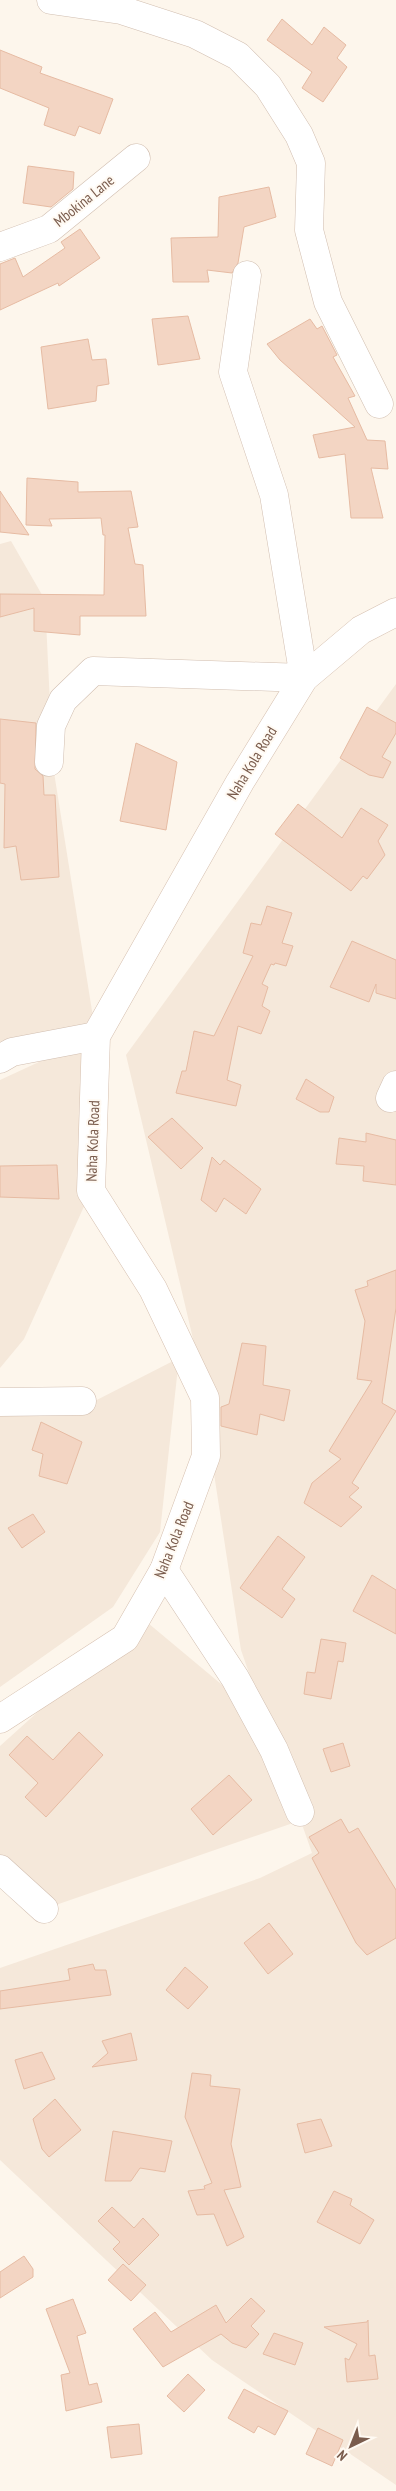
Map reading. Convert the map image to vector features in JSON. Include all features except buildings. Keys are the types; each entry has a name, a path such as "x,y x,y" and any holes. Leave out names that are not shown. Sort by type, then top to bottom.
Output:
{"street":[{"path":"51,0 120,10 195,34 238,56 268,86 299,135 311,163 309,230 328,302 378,404"},
{"name":"Mbokina Lane","path":"0,247 50,229 136,158"},
{"path":"50,762 51,726 63,700 93,671 304,678 274,494 233,372 247,275"},
{"name":"Naha Kola Road","path":"0,1720 125,1638 164,1570 206,1456 205,1398 153,1289 91,1191 96,1036 240,782 304,678 360,630 396,612"},
{"path":"0,1059 12,1052 96,1036"},
{"path":"0,1402 82,1401"},
{"path":"164,1570 235,1678 274,1750 300,1812"},
{"path":"0,1869 44,1909"}],"shaded area":[{"path":"11,541 45,600 53,766 96,1036 91,1191 24,1339 0,1368 0,1080 93,1037 0,1059 0,544"},
{"path":"396,684 396,2485 212,2360 0,2160 0,1968 260,1878 312,1853 241,1650 194,1343 126,1055"},
{"path":"179,1358 160,1532 113,1607 0,1687 0,1408 83,1407"},
{"path":"142,1618 227,1689 267,1761 293,1823 50,1907 0,1861 0,1746"}]}
